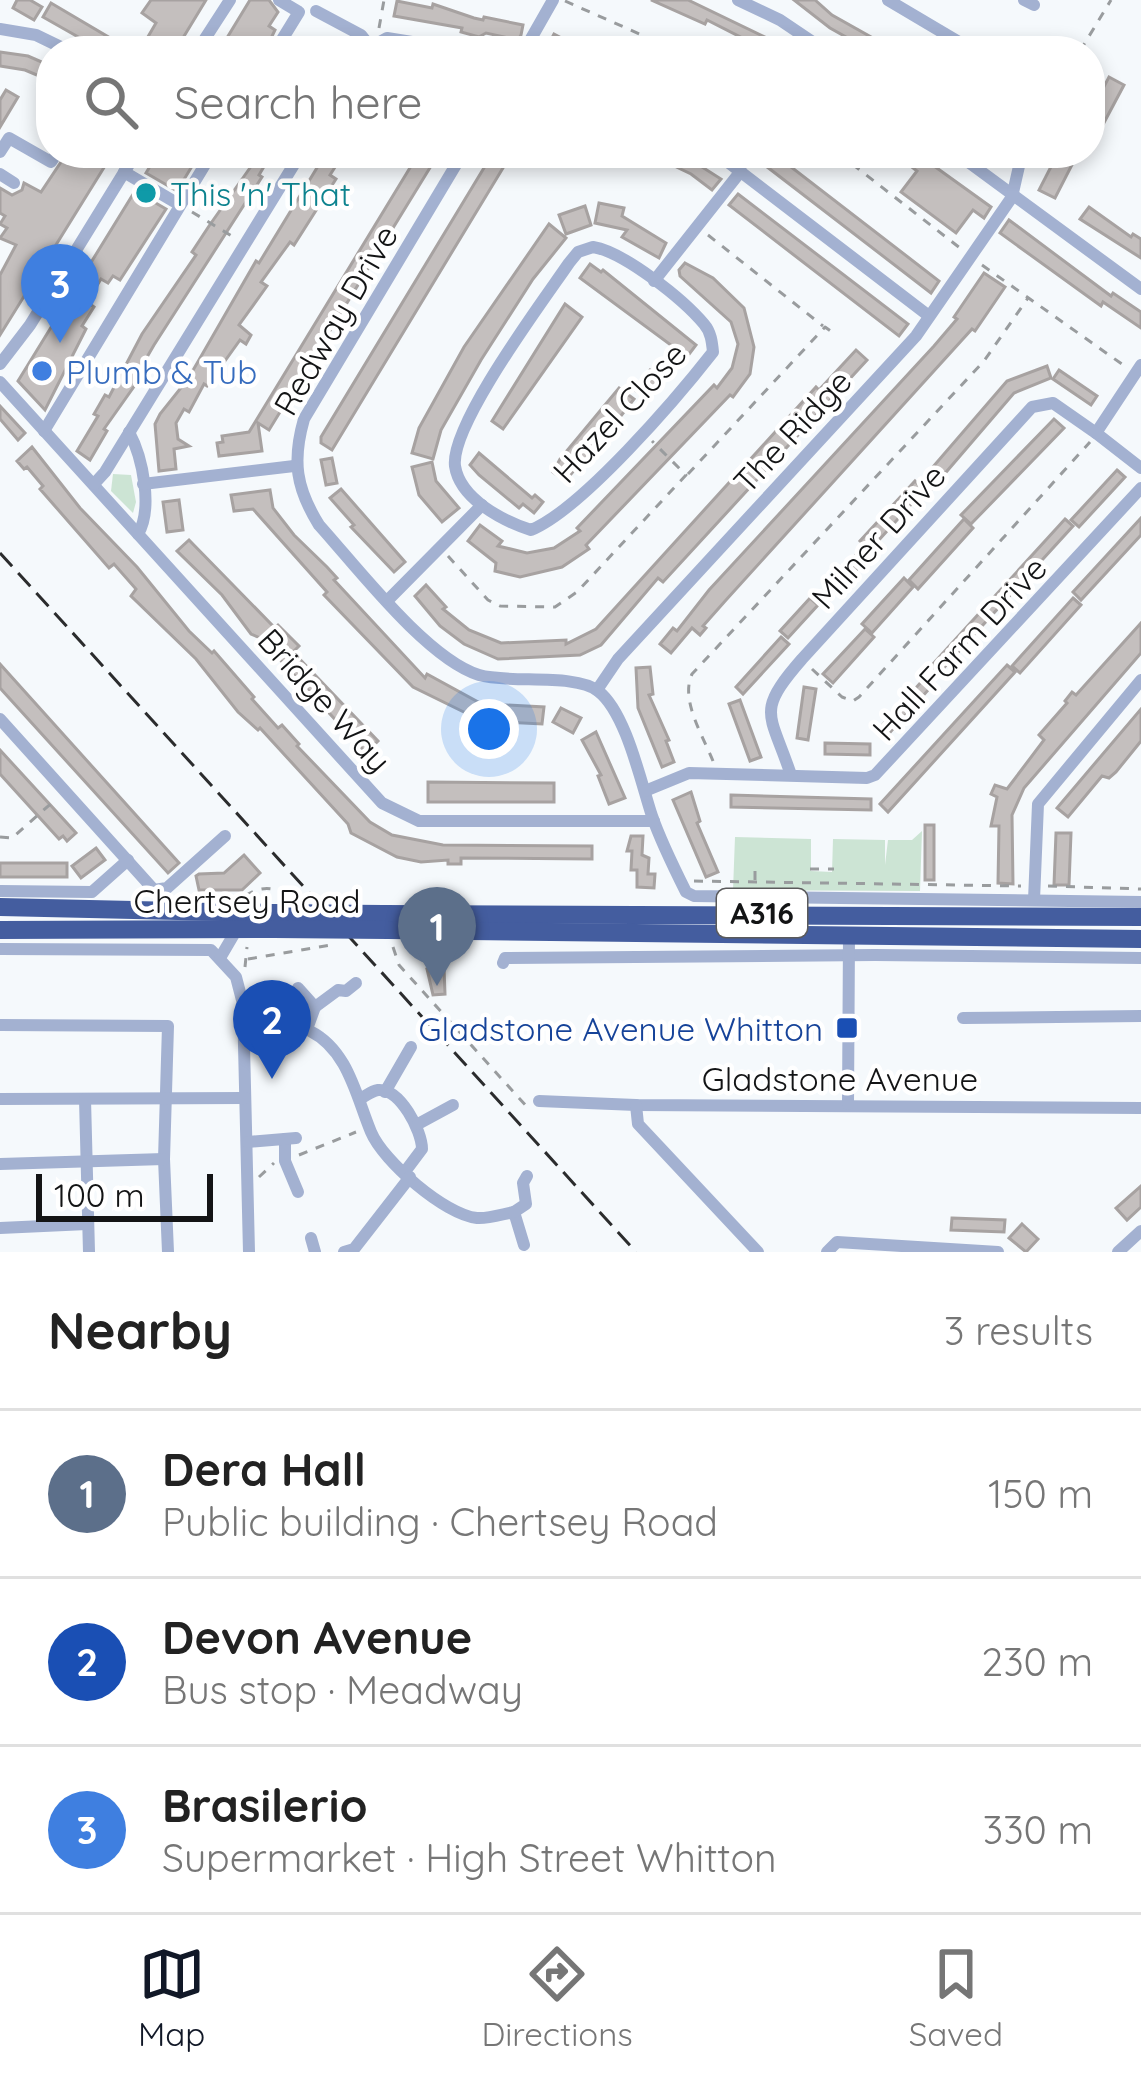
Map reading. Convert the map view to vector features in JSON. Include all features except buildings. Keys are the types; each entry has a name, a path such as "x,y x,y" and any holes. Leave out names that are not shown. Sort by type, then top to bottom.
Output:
{"highway":[{"name":"Chertsey Road","path":"0,908 387,928 1141,939"},
{"name":"Chertsey Road","path":"387,928 1141,916"},
{"name":"Chertsey Road","path":"0,931 241,936 273,921"}],"street":[{"path":"207,36 230,0"},
{"path":"284,0 298,7 302,0"},
{"path":"284,0 299,12 284,36"},
{"path":"533,36 553,0"},
{"path":"738,0 804,36"},
{"path":"888,0 949,36"},
{"path":"918,17 926,0"},
{"path":"316,11 362,36"},
{"path":"0,29 38,36"},
{"path":"0,152 9,138 36,153"},
{"path":"0,364 30,326 127,168"},
{"path":"44,430 203,168"},
{"path":"94,484 292,168"},
{"name":"Redway Drive","path":"454,168 304,419 294,466 304,500 319,525 443,657 500,680 597,690"},
{"path":"737,168 928,316"},
{"path":"975,168 1141,289"},
{"path":"1012,197 1019,168"},
{"path":"654,281 741,171"},
{"path":"124,172 180,205"},
{"path":"0,174 14,183"},
{"name":"The Ridge","path":"597,690 618,659 916,336 1012,197"},
{"name":"Hazel Close","path":"592,248 609,250 654,281 705,325 713,352 642,431 549,522 531,530 482,506 460,481 454,464 459,443 499,367 569,263 578,252 592,248"},
{"path":"1138,369 1096,433 1141,468"},
{"name":"Bridge Way","path":"0,382 382,803 398,814 419,821 654,821"},
{"name":"Milner Drive","path":"791,775 769,708 774,692 802,659 1032,407 1053,403 1096,433"},
{"path":"129,432 143,484 146,521 138,534"},
{"path":"143,484 294,466"},
{"name":"Hall Farm Drive","path":"645,791 689,773 867,778 886,766 1141,488"},
{"path":"388,600 482,506"},
{"path":"1035,893 1038,804 1141,680"},
{"path":"597,690 617,715 654,821 680,881 694,896 1035,893 1141,902"},
{"path":"1,720 154,890 166,888 225,836"},
{"name":"Chertsey Road","path":"0,891 92,892 128,860"},
{"path":"241,936 220,958 236,976 245,1026 249,1252"},
{"path":"848,1104 849,936"},
{"name":"Chertsey Road","path":"0,950 211,950 220,958"},
{"path":"503,963 505,958 638,955 1141,958"},
{"path":"307,1029 315,1007 356,983"},
{"path":"298,988 315,1007"},
{"path":"963,1018 1141,1016"},
{"path":"0,1025 168,1026 164,1159 168,1252"},
{"path":"245,1026 307,1029 343,1061 385,1156 456,1210 478,1218 514,1212 526,1204 523,1183 527,1176"},
{"path":"385,1092 412,1047"},
{"path":"344,1252 355,1249 422,1149 418,1124 385,1092 378,1090 360,1099"},
{"path":"0,1099 245,1098"},
{"path":"85,1099 89,1252"},
{"name":"Gladstone Avenue","path":"539,1101 1141,1108"},
{"path":"418,1124 453,1105"},
{"path":"635,1105 638,1124 758,1252"},
{"path":"248,1142 290,1139 285,1158 298,1192"},
{"path":"0,1164 164,1159"},
{"path":"514,1212 523,1239"},
{"path":"0,1228 87,1224"},
{"path":"1118,1252 1141,1231"},
{"path":"827,1252 837,1243 998,1252"}],"path":[{"path":"374,36 384,0"},
{"path":"563,0 644,36"},
{"path":"1089,36 1111,0"},
{"path":"857,168 1028,298 1138,369"},
{"path":"180,205 245,244"},
{"path":"698,226 832,332"},
{"path":"718,772 690,701 687,685 692,674 984,361 1028,298"},
{"path":"440,548 500,606 555,607 577,592 825,327"},
{"path":"642,431 686,475"},
{"path":"802,659 842,698 853,701 1096,433"},
{"path":"0,838 12,838 65,790"},
{"path":"754,881 755,868"},
{"path":"810,869 834,869"},
{"path":"825,870 825,882"},
{"path":"883,871 883,883"},
{"path":"891,883 892,872"},
{"path":"680,881 891,883 1035,893 1141,889"},
{"path":"244,899 275,887 290,896"},
{"path":"387,928 399,965 526,1109 539,1101"},
{"path":"241,936 246,964"},
{"path":"248,1186 285,1158 307,1154 369,1127"}],"green space":[{"path":"113,474 131,475 133,513 111,491"},
{"path":"922,831 920,891 733,890 735,837 811,839 811,871 832,872 833,839 885,840 885,865 888,840 912,840"}],"railway":[{"path":"0,553 636,1252"}],"place":[{"name":"This 'n' That","path":"146,193"},
{"name":"Brasilerio","path":"60,343"},
{"name":"Plumb & Tub","path":"42,371"},
{"name":"Dera Hall","path":"437,986"},
{"name":"Gladstone Avenue Whitton","path":"847,1028"},
{"name":"Devon Avenue","path":"272,1079"}]}
